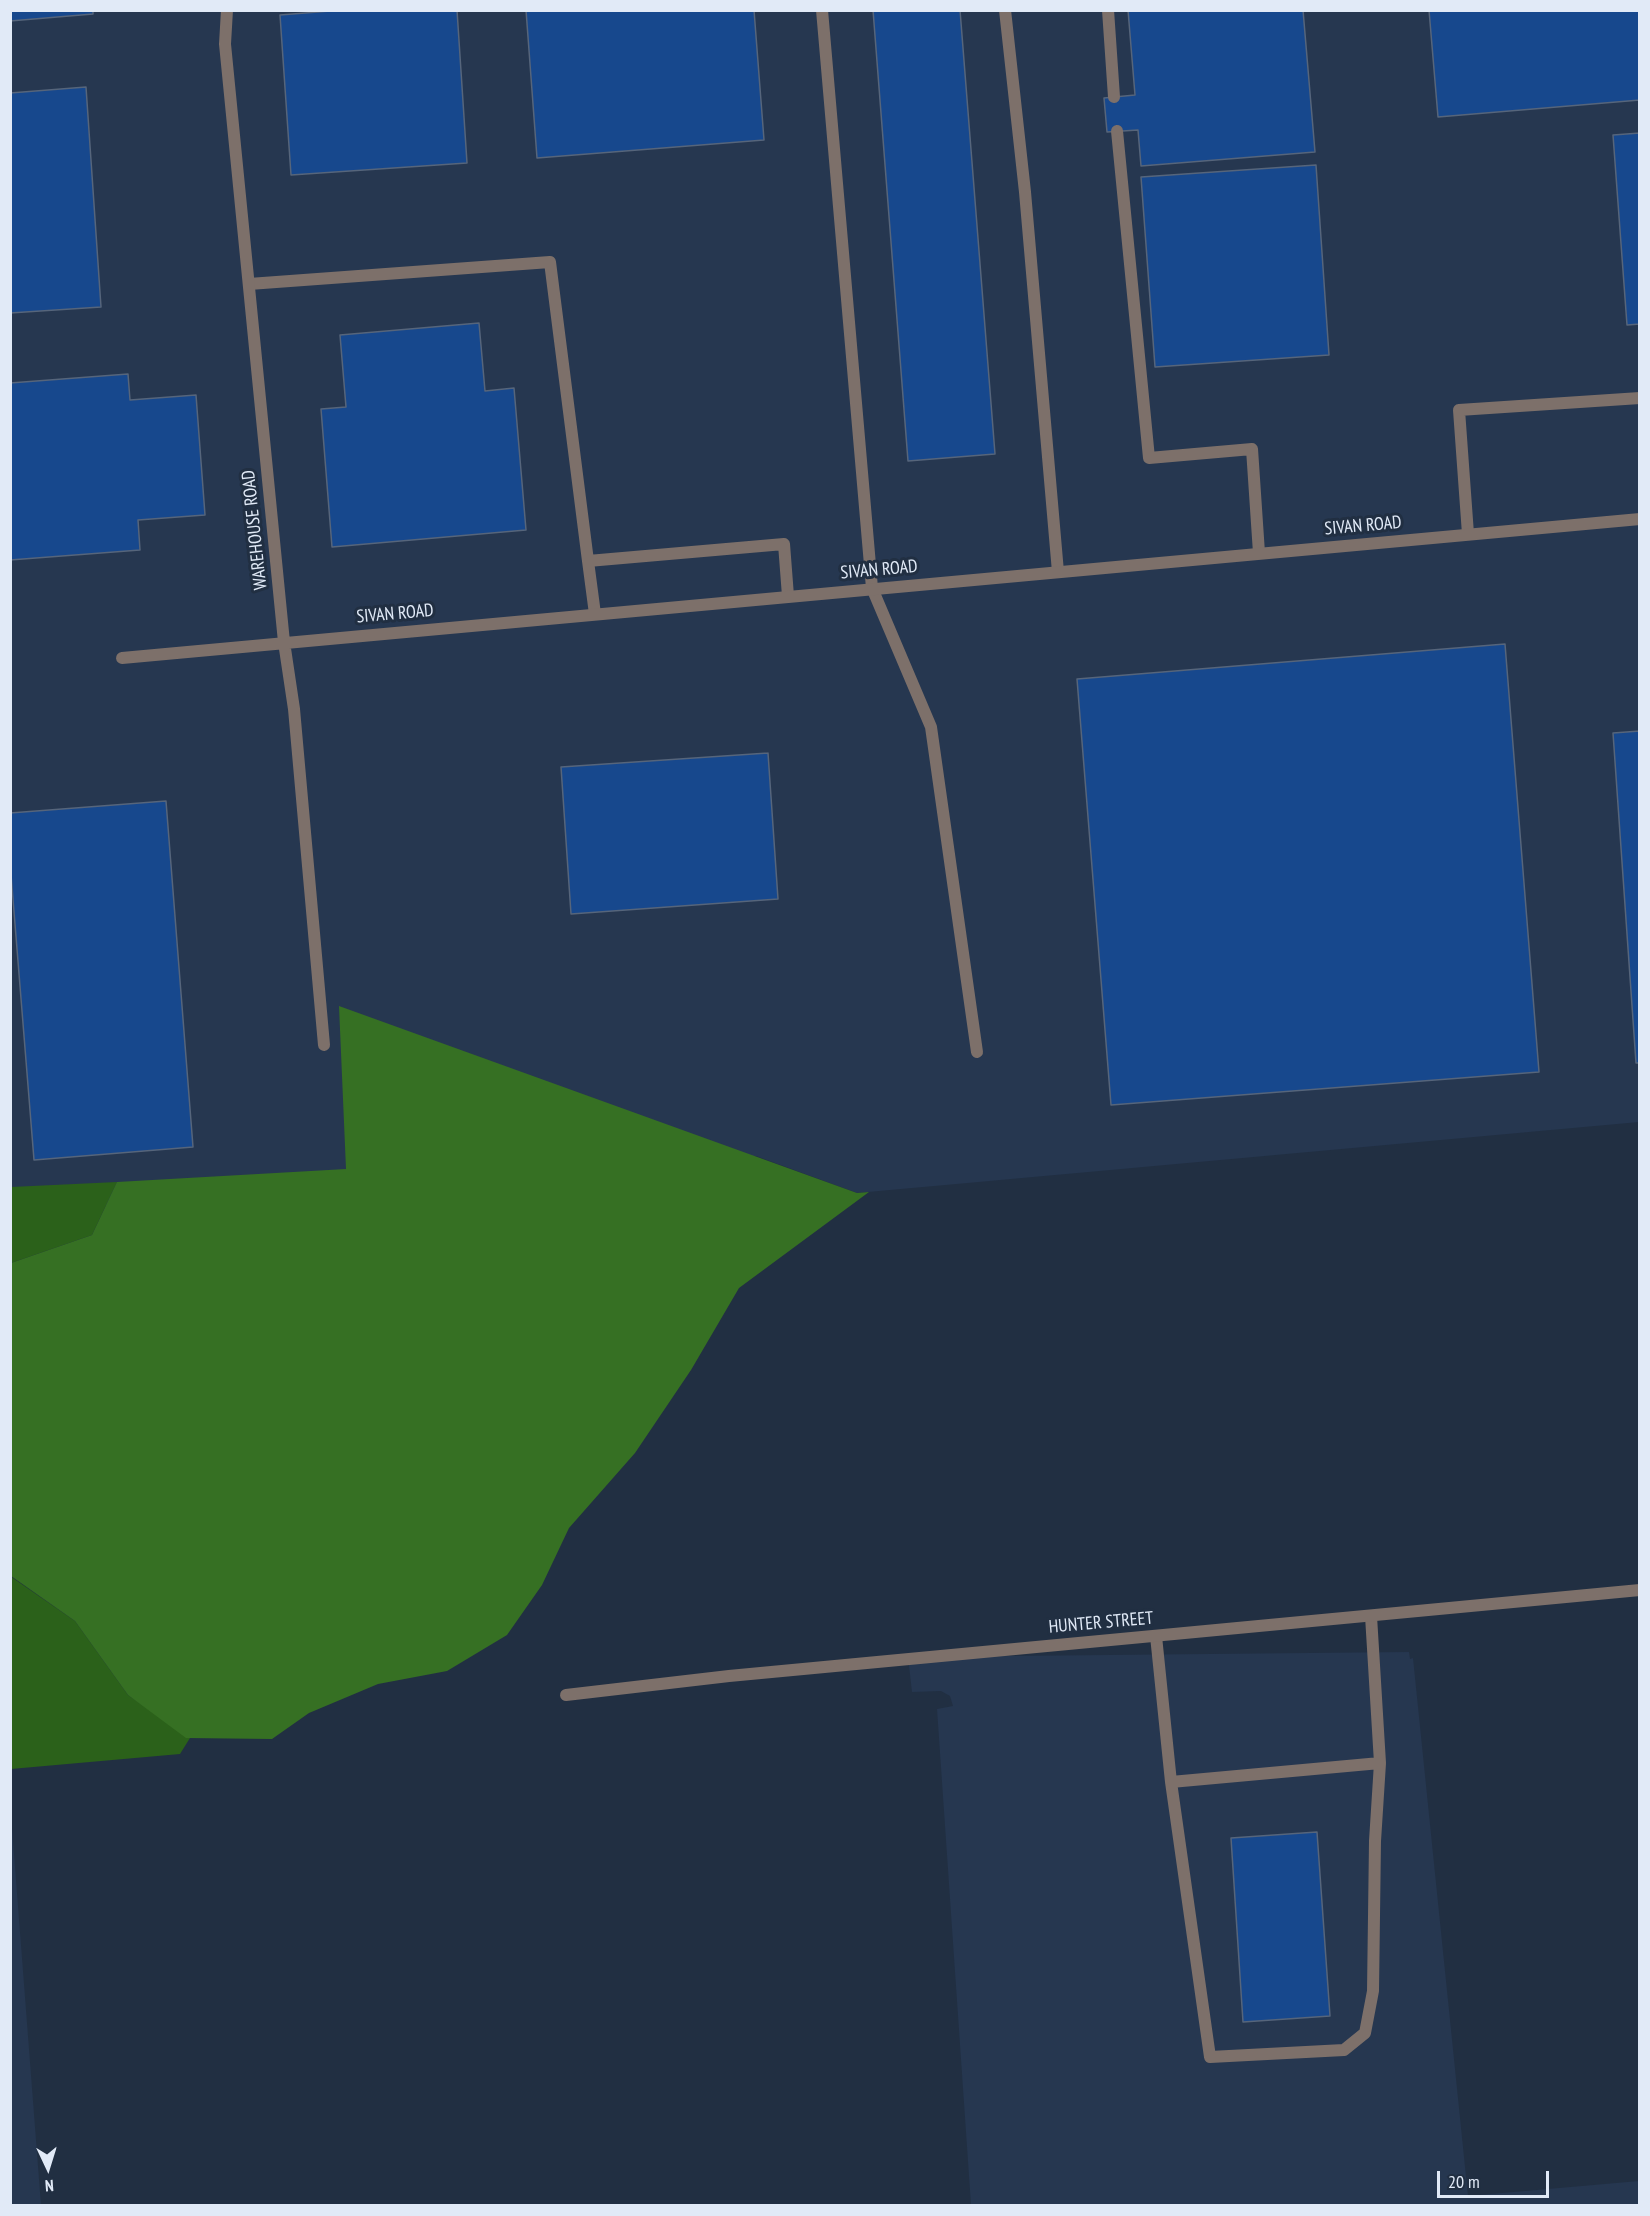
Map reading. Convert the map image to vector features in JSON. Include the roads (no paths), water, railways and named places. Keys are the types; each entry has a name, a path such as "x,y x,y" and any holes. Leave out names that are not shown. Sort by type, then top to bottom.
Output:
{"street":[{"name":"WAREHOUSE ROAD","path":"227,10 225,44 284,642 294,709 324,1045"},
{"path":"822,10 872,588 931,726 977,1052"},
{"path":"1005,10 1025,192 1058,572"},
{"path":"1107,10 1114,97"},
{"path":"1117,131 1149,458 1252,449 1259,553"},
{"path":"249,285 550,262 595,614"},
{"path":"1468,534 1459,410 1640,398"},
{"name":"SIVAN ROAD","path":"122,658 1640,519"},
{"path":"588,561 784,544 789,596"},
{"name":"HUNTER STREET","path":"566,1695 1640,1590"},
{"path":"1156,1636 1171,1782 1210,2056 1344,2050 1365,2033 1374,1991 1376,1841 1380,1763 1371,1616"},
{"path":"1171,1782 1380,1763"}]}
